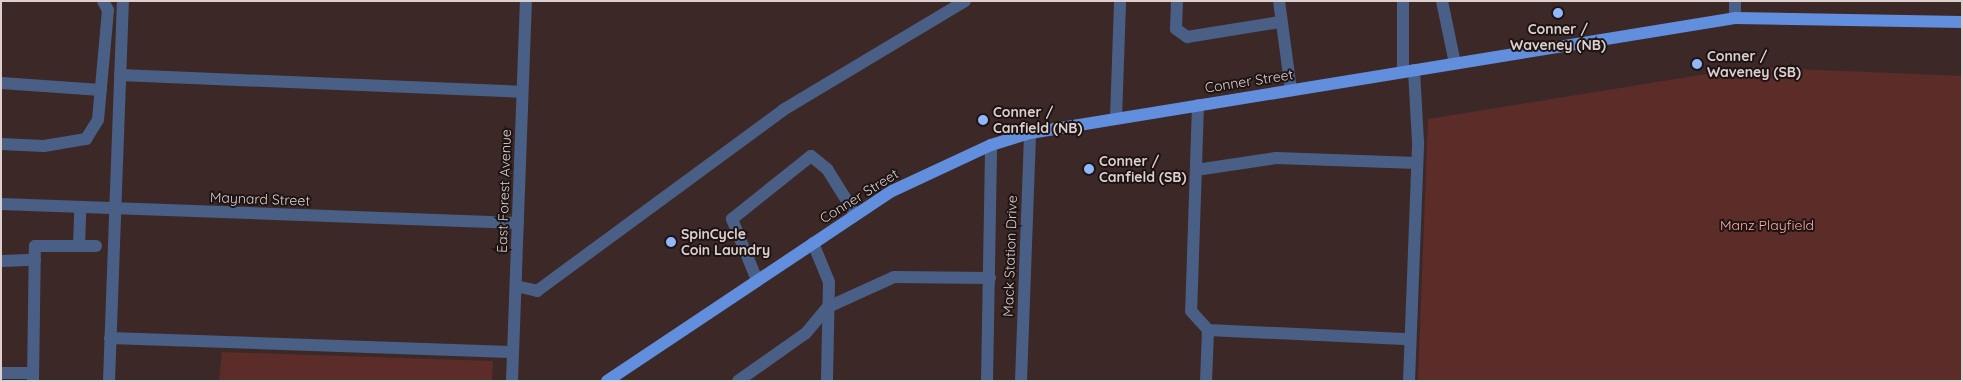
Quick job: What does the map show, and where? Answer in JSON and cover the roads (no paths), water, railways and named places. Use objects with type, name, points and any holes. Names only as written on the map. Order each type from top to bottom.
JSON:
[{"type":"main road","name":"Conner Street","points":[[607,381],[890,192],[992,145],[1030,132],[1735,18],[1962,22]]},
{"type":"street","points":[[1,144],[44,146],[86,139],[98,120],[108,10],[103,1]]},
{"type":"street","points":[[109,381],[123,1]]},
{"type":"street","name":"East Forest Avenue","points":[[512,381],[526,1]]},
{"type":"street","points":[[516,286],[537,291],[783,110],[965,1]]},
{"type":"street","points":[[1116,118],[1120,1]]},
{"type":"street","points":[[1177,1],[1176,29],[1186,36],[1280,22]]},
{"type":"street","points":[[1279,1],[1280,22],[1287,45],[1291,90]]},
{"type":"street","points":[[1403,1],[1417,163],[1409,381]]},
{"type":"street","points":[[1442,1],[1455,63]]},
{"type":"street","points":[[1735,1],[1735,18]]},
{"type":"street","points":[[120,74],[522,92]]},
{"type":"street","points":[[1,83],[101,90]]},
{"type":"street","points":[[1198,105],[1191,311],[1208,330],[1206,381]]},
{"type":"street","name":"Mack Station Drive","points":[[1021,381],[1030,132]]},
{"type":"street","points":[[987,381],[992,145]]},
{"type":"street","points":[[757,280],[732,219],[812,156],[827,169],[856,215]]},
{"type":"street","points":[[1196,170],[1276,158],[1417,163]]},
{"type":"street","name":"Maynard Street","points":[[1,204],[518,224]]},
{"type":"street","points":[[79,246],[80,208]]},
{"type":"street","points":[[813,243],[829,282],[827,381]]},
{"type":"street","points":[[1,373],[33,377],[35,246],[96,246]]},
{"type":"street","points":[[1,262],[35,260]]},
{"type":"street","points":[[738,381],[806,333],[828,307],[894,277],[990,278]]},
{"type":"street","points":[[1208,330],[1410,339]]},
{"type":"street","points":[[110,338],[513,352]]},
{"type":"place","name":"Conner / Waveney (NB)","points":[[1558,13]]},
{"type":"place","name":"Conner / Waveney (SB)","points":[[1697,64]]},
{"type":"place","name":"Conner / Canfield (NB)","points":[[983,120]]},
{"type":"place","name":"Conner / Canfield (SB)","points":[[1089,169]]},
{"type":"place","name":"SpinCycle Coin Laundry","points":[[671,242]]},
{"type":"park label","name":"Manz Playfield","points":[[1767,225]]}]
